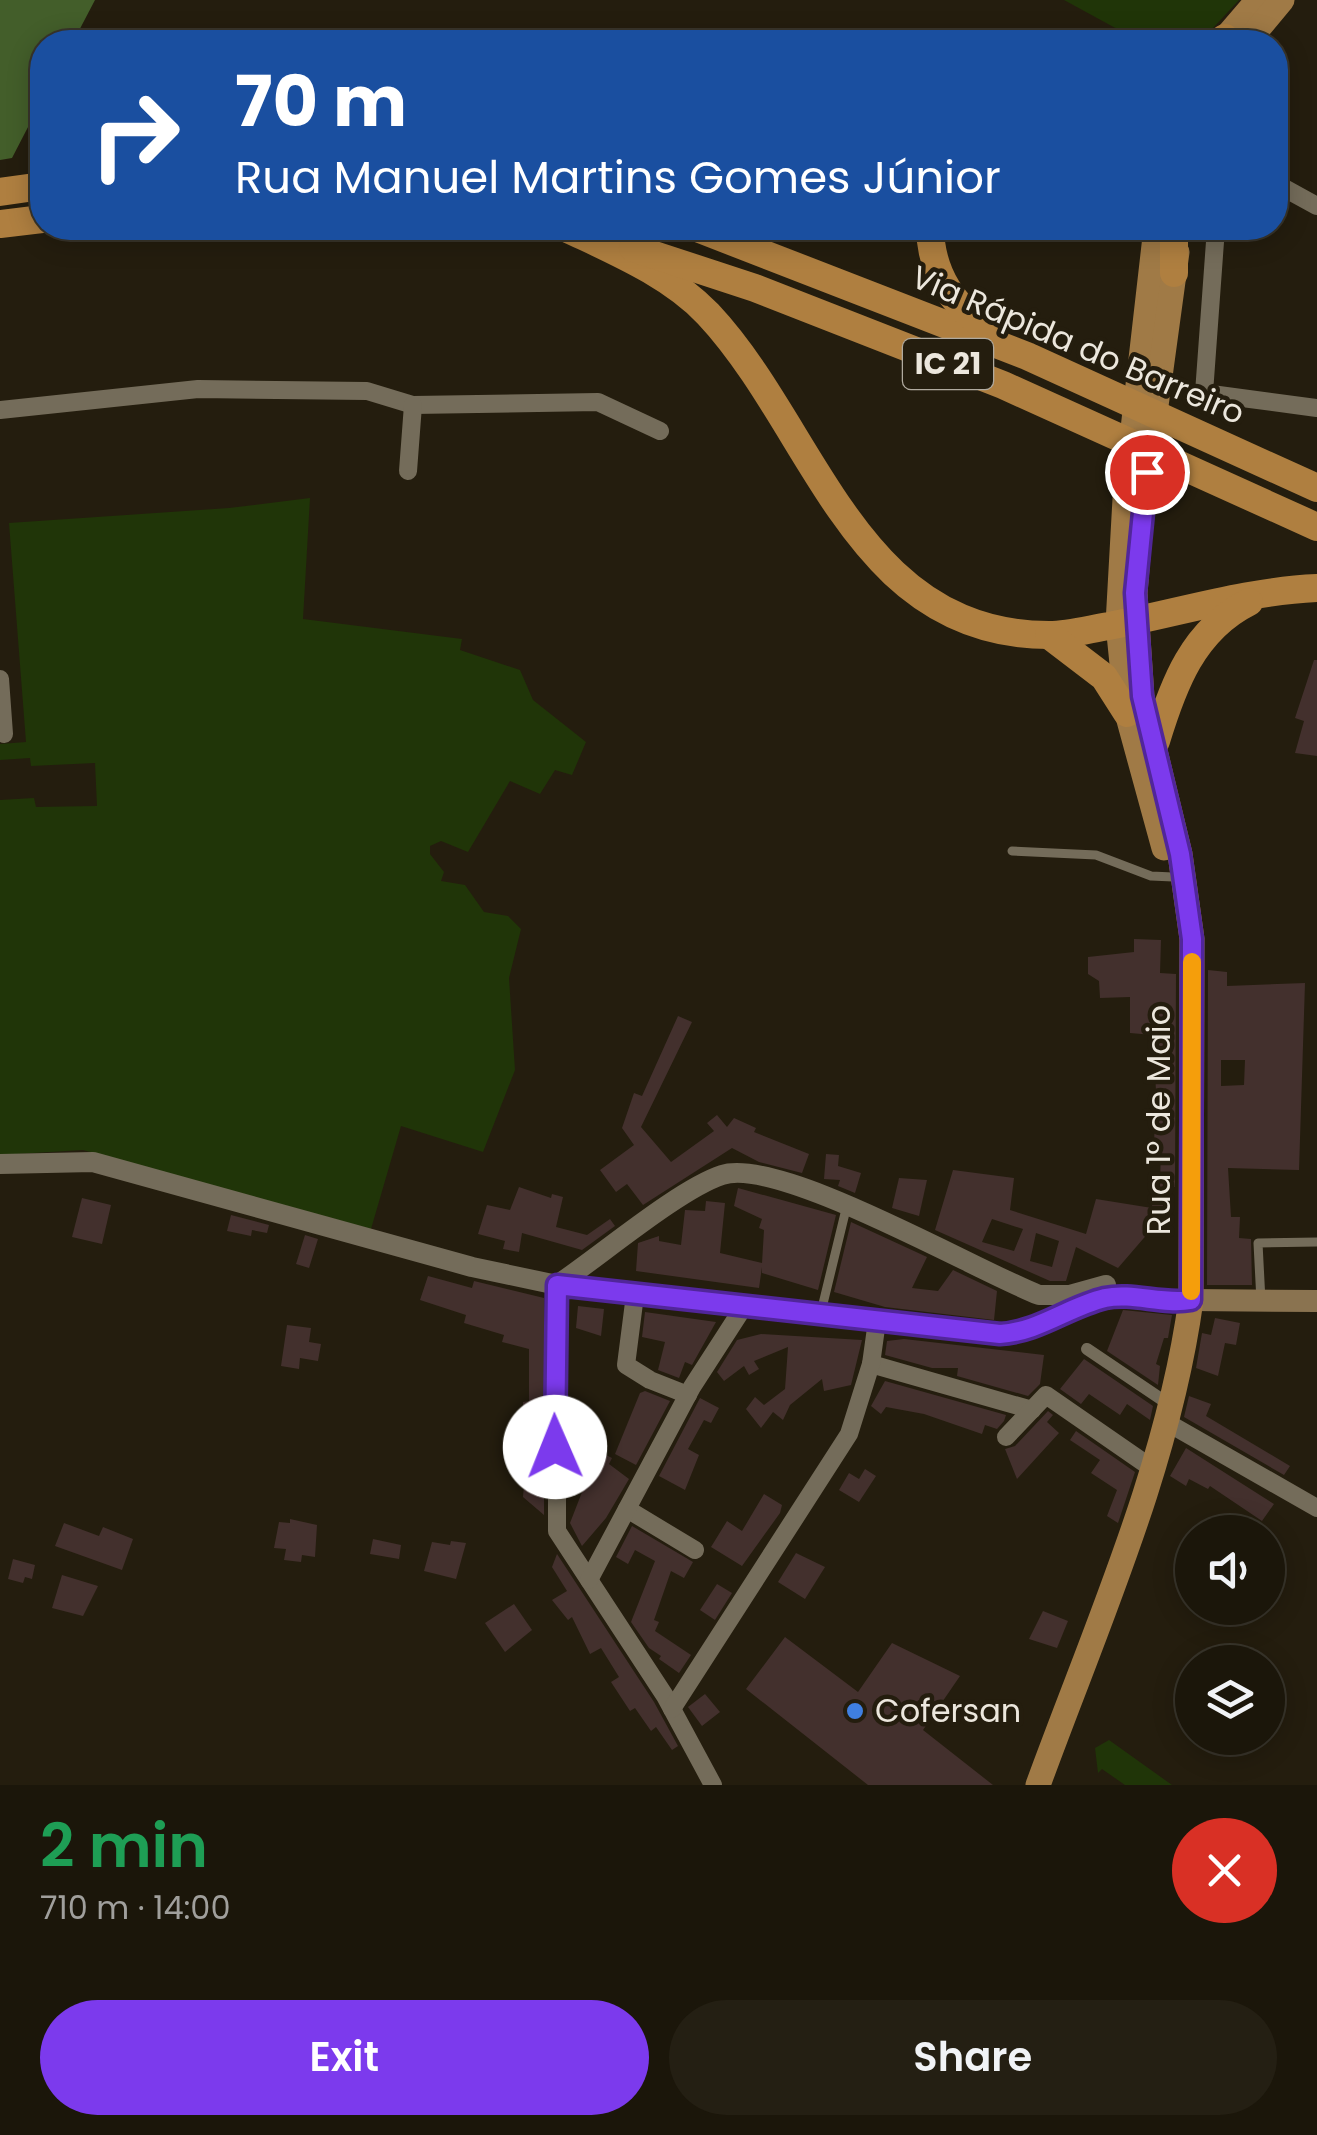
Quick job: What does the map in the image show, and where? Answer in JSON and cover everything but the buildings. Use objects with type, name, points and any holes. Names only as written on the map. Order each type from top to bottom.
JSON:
[{"type":"highway","points":[[0,192],[30,188]]},
{"type":"highway","points":[[0,224],[30,220]]},
{"type":"highway","points":[[592,240],[644,266],[706,312],[755,374],[867,548],[921,598],[950,614],[994,628],[1049,635],[1127,623],[1270,591],[1317,588]]},
{"type":"highway","name":"Via Rápida do Barreiro","points":[[605,240],[755,288],[1002,386],[1317,527]]},
{"type":"highway","name":"Via Rápida do Barreiro","points":[[728,240],[1028,356],[1317,488]]},
{"type":"highway","points":[[931,240],[934,266],[952,298],[983,327],[1028,356]]},
{"type":"highway","points":[[1166,240],[1174,273]]},
{"type":"highway","points":[[1156,741],[1182,666],[1222,620],[1270,591]]},
{"type":"highway","points":[[1049,635],[1104,678],[1127,713]]},
{"type":"main road","points":[[1237,30],[1258,0]]},
{"type":"main road","points":[[1243,30],[1282,0]]},
{"type":"main road","points":[[1163,240],[1153,361],[1133,504],[1124,680],[1127,713],[1192,939]]},
{"type":"main road","points":[[1153,361],[1174,273]]},
{"type":"main road","points":[[1127,623],[1168,799],[1192,939]]},
{"type":"main road","name":"Rua 1º de Maio","points":[[1038,1785],[1153,1469],[1170,1415],[1191,1300],[1192,939]]},
{"type":"main road","points":[[1191,1300],[1317,1301]]},
{"type":"street","points":[[1288,190],[1317,206]]},
{"type":"street","points":[[1215,240],[1204,392],[1317,408]]},
{"type":"street","points":[[0,410],[198,389],[367,391],[413,405],[598,402],[660,432]]},
{"type":"street","points":[[408,471],[413,405]]},
{"type":"street","points":[[0,679],[4,734]]},
{"type":"street","points":[[1124,680],[1157,789],[1168,799]]},
{"type":"street","points":[[0,1164],[93,1162],[472,1267],[557,1285],[743,1308],[990,1334],[1039,1326],[1107,1298],[1165,1304],[1191,1300]]},
{"type":"street","points":[[557,1285],[724,1174],[759,1176],[847,1205],[1039,1296],[1070,1296],[1122,1284],[1191,1300]]},
{"type":"street","points":[[557,1285],[557,1531],[672,1709],[713,1785]]},
{"type":"street","points":[[635,1294],[626,1364],[650,1380],[688,1395]]},
{"type":"street","points":[[1039,1296],[1046,1308],[1039,1326]]},
{"type":"street","points":[[589,1580],[688,1395],[743,1308]]},
{"type":"street","points":[[672,1709],[848,1434],[871,1364],[877,1320]]},
{"type":"street","points":[[1087,1349],[1170,1415],[1317,1508]]},
{"type":"street","points":[[871,1364],[1032,1410]]},
{"type":"street","points":[[1006,1436],[1046,1395],[1153,1469]]},
{"type":"street","points":[[627,1509],[695,1550]]},
{"type":"lane","points":[[1012,851],[1096,855],[1150,876],[1173,877]]},
{"type":"lane","points":[[820,1314],[847,1205]]},
{"type":"lane","points":[[1261,1302],[1258,1243],[1317,1242]]},
{"type":"green space","points":[[0,0],[95,0],[79,30],[30,30],[30,123],[12,158],[0,160]]},
{"type":"green space","points":[[1064,0],[1239,0],[1211,30],[1119,30]]},
{"type":"green space","points":[[310,498],[303,619],[462,639],[460,650],[520,670],[533,700],[586,742],[572,775],[555,770],[540,794],[510,781],[468,852],[441,841],[430,846],[430,854],[444,872],[441,881],[465,885],[484,912],[508,916],[521,929],[509,978],[515,1070],[483,1152],[401,1126],[371,1229],[83,1150],[0,1155],[0,800],[34,798],[36,807],[97,806],[95,763],[31,766],[30,758],[0,760],[0,744],[26,742],[9,523],[229,508]]},
{"type":"green space","points":[[1109,1740],[1172,1785],[1125,1785],[1102,1769],[1098,1773],[1095,1748]]},
{"type":"slow traffic","points":[[1191,1291],[1192,962]]},
{"type":"place","name":"Cofersan","points":[[855,1711]]},
{"type":"route","points":[[555,1447],[557,1285],[1000,1334],[1030,1329],[1107,1298],[1121,1296],[1165,1304],[1191,1300],[1192,939],[1180,854],[1156,741],[1142,696],[1135,593],[1147,472]]}]
